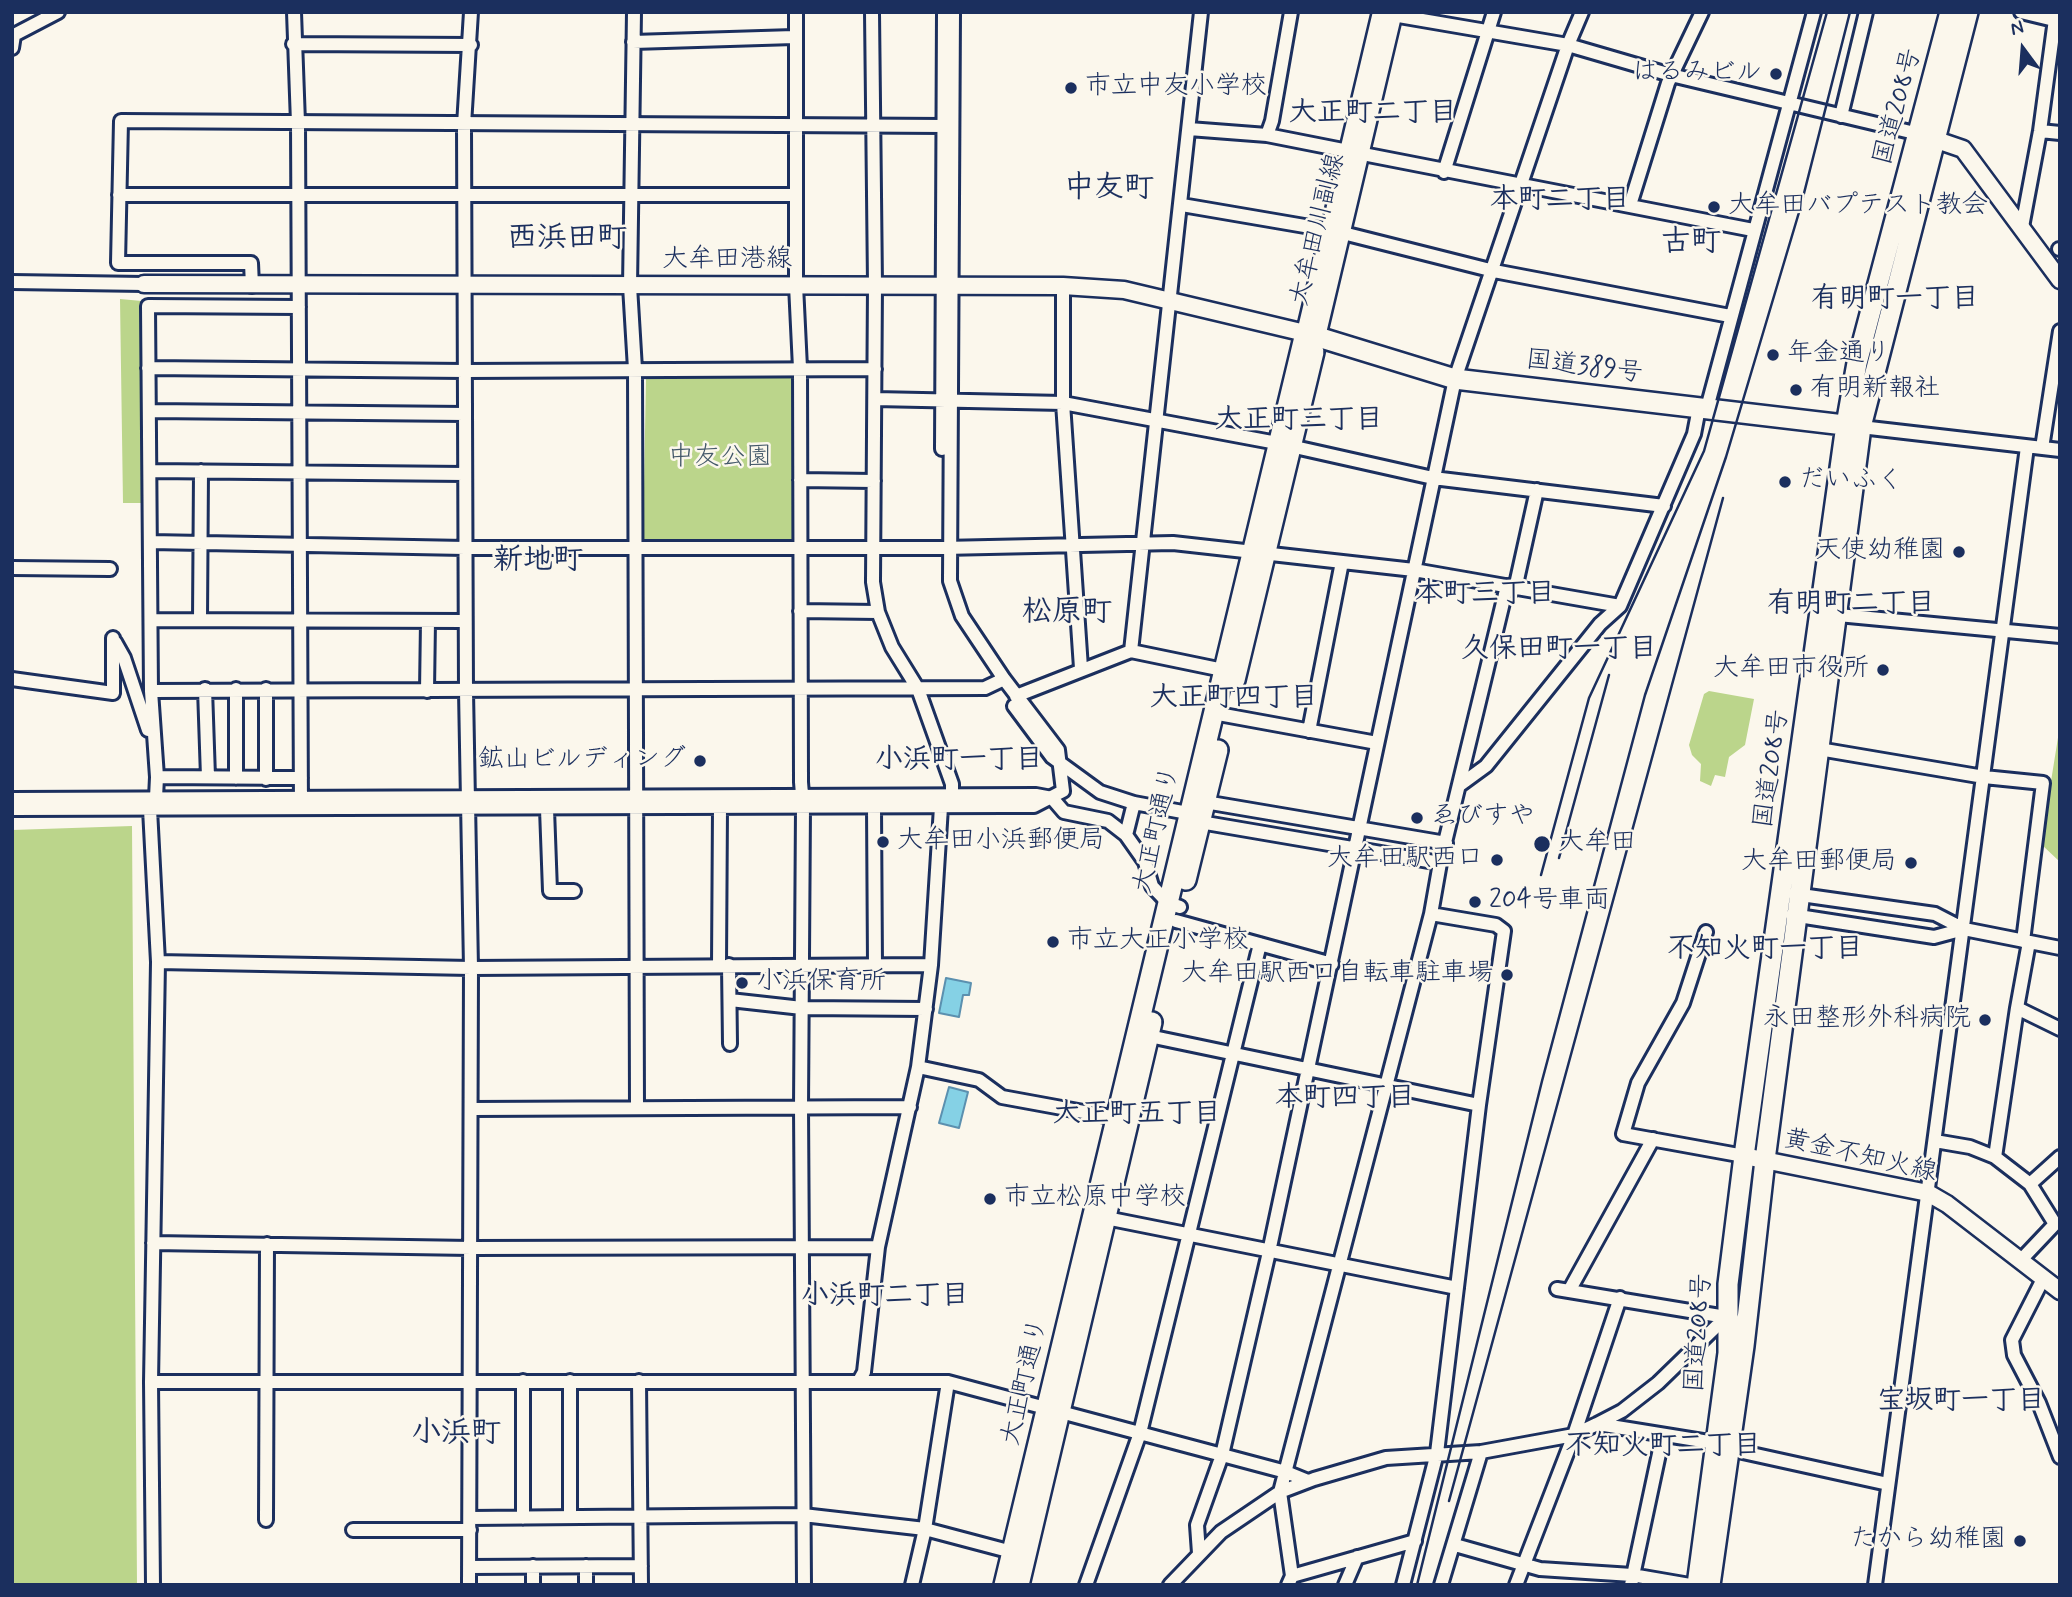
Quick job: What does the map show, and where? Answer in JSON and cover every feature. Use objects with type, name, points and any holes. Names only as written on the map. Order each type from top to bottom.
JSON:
[{"type":"highway","name":"国道208号","points":[[1927,136],[1950,12]]},
{"type":"highway","name":"国道208号","points":[[1791,893],[1819,750],[1838,615],[1857,363],[1968,12]]},
{"type":"highway","name":"国道389号","points":[[1311,335],[1455,379],[1854,426]]},
{"type":"highway","name":"大正町通り","points":[[1019,1585],[1053,1409],[1311,335]]},
{"type":"highway","name":"国道208号","points":[[1710,1585],[1728,1353],[1726,1317],[1744,1156],[1788,914],[1854,426]]},
{"type":"highway","name":"大正町通り","points":[[1219,715],[1223,670],[1259,551]]},
{"type":"highway","name":"大正町通り","points":[[1004,1585],[1106,1218],[1122,1119],[1149,1036],[1174,910]]},
{"type":"highway","name":"国道208号","points":[[1697,1585],[1747,1319],[1788,914]]},
{"type":"main road","name":"大牟田川副線","points":[[1311,335],[1387,13]]},
{"type":"main road","points":[[1927,136],[1963,149],[2060,279]]},
{"type":"main road","name":"大牟田港線","points":[[144,284],[1063,286],[1124,290],[1311,335]]},
{"type":"main road","name":"黄金不知火線","points":[[1744,1156],[1928,1193],[1947,1204],[2060,1292]]},
{"type":"street","points":[[12,48],[15,36],[58,12]]},
{"type":"street","points":[[294,12],[293,44],[298,123],[298,619],[301,804]]},
{"type":"street","points":[[469,1585],[471,968],[465,621],[464,125],[471,12]]},
{"type":"street","points":[[634,12],[630,286],[635,369],[637,1107]]},
{"type":"street","points":[[796,12],[795,195],[800,368],[800,687],[803,802],[801,1107],[804,1585]]},
{"type":"street","points":[[859,1381],[864,1372],[878,1247],[918,1067],[931,965],[941,807],[952,795],[952,784],[918,688],[892,647],[878,612],[873,582],[876,285],[872,12]]},
{"type":"street","points":[[944,12],[947,285]]},
{"type":"street","points":[[953,12],[947,285],[946,548],[954,600],[1001,681],[1052,757],[1100,792],[1134,803],[1360,829],[1446,843]]},
{"type":"street","points":[[1130,651],[1182,205],[1201,12]]},
{"type":"street","points":[[1267,135],[1272,121],[1291,12]]},
{"type":"street","points":[[1444,172],[1486,30],[1494,12]]},
{"type":"street","points":[[1199,1553],[1196,1525],[1222,1455],[1269,1252],[1455,379],[1494,271],[1567,45],[1582,12]]},
{"type":"street","points":[[1630,205],[1671,75],[1702,12]]},
{"type":"street","points":[[1460,785],[1486,766],[1600,624],[1620,606],[1703,408],[1814,12]]},
{"type":"street","points":[[1841,116],[1866,12]]},
{"type":"street","points":[[2021,12],[2055,16],[2040,131],[2022,227]]},
{"type":"street","points":[[1387,13],[1567,45],[1671,75],[1927,136]]},
{"type":"street","points":[[633,42],[794,37]]},
{"type":"street","points":[[293,44],[471,45]]},
{"type":"street","points":[[252,286],[251,263],[118,263],[121,121],[944,126]]},
{"type":"street","points":[[1189,129],[1267,135],[1444,172],[1522,184],[1753,230]]},
{"type":"street","points":[[2040,131],[2060,133]]},
{"type":"street","points":[[120,195],[795,195]]},
{"type":"street","points":[[1182,205],[1336,232],[1494,271],[1730,316]]},
{"type":"street","points":[[12,282],[144,284]]},
{"type":"street","points":[[1063,286],[1063,402],[1081,668]]},
{"type":"street","points":[[153,1585],[151,1382],[158,962],[153,804],[157,777],[152,743],[150,691],[151,471],[148,306],[299,307]]},
{"type":"street","points":[[2060,331],[2050,449],[2060,463]]},
{"type":"street","points":[[148,368],[465,371],[875,369]]},
{"type":"street","points":[[875,399],[1063,402],[1284,445],[1433,478],[1664,506]]},
{"type":"street","points":[[150,411],[465,414]]},
{"type":"street","points":[[1854,426],[2050,449]]},
{"type":"street","points":[[1875,1585],[2027,447]]},
{"type":"street","points":[[151,471],[465,474]]},
{"type":"street","points":[[200,619],[201,471]]},
{"type":"street","points":[[800,480],[874,481]]},
{"type":"street","points":[[1415,1541],[1290,1580],[1280,1492],[1341,1265],[1431,914],[1440,863],[1537,490]]},
{"type":"street","points":[[151,542],[465,548],[946,548],[1141,543],[1259,551],[1414,570],[1620,606]]},
{"type":"street","points":[[1309,731],[1342,562]]},
{"type":"street","points":[[12,568],[110,569]]},
{"type":"street","points":[[800,611],[878,612]]},
{"type":"street","points":[[1838,615],[2003,633],[2060,636]]},
{"type":"street","points":[[151,620],[465,621]]},
{"type":"street","points":[[427,691],[428,621]]},
{"type":"street","points":[[12,679],[113,693],[113,638],[124,658],[152,743]]},
{"type":"street","points":[[1016,696],[1081,668],[1130,651],[1223,670]]},
{"type":"street","points":[[150,691],[985,688],[1001,681]]},
{"type":"street","points":[[12,799],[153,804],[803,802],[874,807],[1034,806],[1063,791],[1058,750],[1001,681]]},
{"type":"street","points":[[205,689],[208,777]]},
{"type":"street","points":[[226,804],[231,777],[236,689]]},
{"type":"street","points":[[266,779],[267,689]]},
{"type":"street","points":[[1219,715],[1377,743]]},
{"type":"street","points":[[1819,750],[1984,777],[2043,783],[2026,941],[1995,1157]]},
{"type":"street","points":[[157,777],[300,778]]},
{"type":"street","points":[[467,804],[547,809],[636,803],[720,808],[952,795],[1036,795],[1052,798],[1064,812],[1108,821],[1126,835],[1145,862],[1152,886],[1174,910],[1260,944],[1332,964]]},
{"type":"street","points":[[1126,835],[1134,803]]},
{"type":"street","points":[[12,809],[153,804]]},
{"type":"street","points":[[874,807],[875,966]]},
{"type":"street","points":[[720,808],[724,965],[730,1000],[730,1044]]},
{"type":"street","points":[[547,809],[550,891],[574,891]]},
{"type":"street","points":[[1198,812],[1356,850],[1440,863]]},
{"type":"street","points":[[1791,893],[1935,914],[1964,929],[2060,948]]},
{"type":"street","points":[[1403,1585],[1437,1453],[1479,1105],[1504,931],[1496,925],[1431,914]]},
{"type":"street","points":[[1788,914],[1934,937],[1964,929]]},
{"type":"street","points":[[1706,932],[1683,1003],[1638,1083],[1623,1134],[1744,1156]]},
{"type":"street","points":[[1086,1585],[1140,1433],[1260,944]]},
{"type":"street","points":[[158,962],[471,968],[931,965]]},
{"type":"street","points":[[730,1000],[802,1009],[926,1009]]},
{"type":"street","points":[[2017,1008],[2060,1029]]},
{"type":"street","points":[[1149,1036],[1479,1105]]},
{"type":"street","points":[[918,1067],[979,1080],[1002,1097],[1122,1119]]},
{"type":"street","points":[[471,1109],[910,1107]]},
{"type":"street","points":[[1653,1139],[1563,1290],[1747,1319]]},
{"type":"street","points":[[1935,1141],[1970,1147],[1995,1157],[2030,1184],[2055,1224],[2020,1261]]},
{"type":"street","points":[[2030,1184],[2060,1157]]},
{"type":"street","points":[[1106,1218],[1457,1288]]},
{"type":"street","points":[[153,1243],[471,1248],[803,1245],[878,1247]]},
{"type":"street","points":[[266,1520],[267,1244]]},
{"type":"street","points":[[2043,1279],[2012,1340],[2014,1356],[2039,1403],[2060,1457]]},
{"type":"street","points":[[1516,1585],[1574,1435],[1619,1298]]},
{"type":"street","points":[[1170,1585],[1221,1532],[1280,1492],[1308,1481],[1386,1458],[1481,1451],[1574,1435],[1597,1424],[1622,1411],[1658,1384],[1726,1317]]},
{"type":"street","points":[[523,1381],[523,1518]]},
{"type":"street","points":[[570,1381],[570,1517]]},
{"type":"street","points":[[639,1381],[641,1585]]},
{"type":"street","points":[[151,1382],[948,1382],[1286,1472],[1308,1481]]},
{"type":"street","points":[[912,1585],[925,1530],[948,1382]]},
{"type":"street","points":[[1597,1424],[1722,1446],[1888,1484]]},
{"type":"street","points":[[1632,1580],[1663,1435]]},
{"type":"street","points":[[1441,1585],[1481,1451]]},
{"type":"street","points":[[353,1530],[470,1524],[523,1518],[803,1515],[925,1530],[1012,1552]]},
{"type":"street","points":[[1455,1545],[1540,1569],[1690,1585]]},
{"type":"street","points":[[1345,1585],[1357,1557]]},
{"type":"street","points":[[533,1566],[533,1585]]},
{"type":"street","points":[[586,1566],[586,1585]]},
{"type":"street","points":[[470,1567],[641,1566]]},
{"type":"green space","points":[[120,299],[142,301],[144,503],[123,503]]},
{"type":"green space","name":"中友公園","points":[[797,376],[795,541],[643,540],[646,379]]},
{"type":"green space","points":[[1709,691],[1754,699],[1745,745],[1729,757],[1725,777],[1715,775],[1711,786],[1700,781],[1701,764],[1692,755],[1689,745],[1704,694]]},
{"type":"green space","points":[[2060,725],[2060,862],[2041,844]]},
{"type":"green space","points":[[132,826],[137,1585],[12,1585],[12,830]]},
{"type":"water","points":[[946,978],[971,983],[969,995],[963,995],[959,1017],[939,1013]]},
{"type":"water","points":[[949,1087],[968,1092],[959,1128],[939,1123]]},
{"type":"railway","points":[[1541,875],[1589,698],[1704,451],[1827,12]]},
{"type":"railway","points":[[1417,1585],[1542,1081],[1645,695],[1726,457],[1800,209],[1850,12]]},
{"type":"railway","points":[[1449,1501],[1723,498]]},
{"type":"railway","points":[[1559,858],[1609,675]]},
{"type":"place","name":"はるみビル","points":[[1776,74]]},
{"type":"place","name":"市立中友小学校","points":[[1071,88]]},
{"type":"place","name":"大牟田バプテスト教会","points":[[1714,207]]},
{"type":"place","name":"年金通り","points":[[1773,355]]},
{"type":"place","name":"有明新報社","points":[[1796,390]]},
{"type":"place","name":"だいふく","points":[[1785,482]]},
{"type":"place","name":"天使幼稚園","points":[[1959,552]]},
{"type":"place","name":"大牟田市役所","points":[[1883,670]]},
{"type":"place","name":"鉱山ビルディング","points":[[700,761]]},
{"type":"place","name":"ゑびすや","points":[[1417,818]]},
{"type":"place","name":"大牟田小浜郵便局","points":[[883,842]]},
{"type":"place","name":"大牟田","points":[[1542,844]]},
{"type":"place","name":"大牟田駅西口","points":[[1497,860]]},
{"type":"place","name":"大牟田郵便局","points":[[1911,863]]},
{"type":"place","name":"204号車両","points":[[1475,902]]},
{"type":"place","name":"市立大正小学校","points":[[1053,942]]},
{"type":"place","name":"大牟田駅西口自転車駐車場","points":[[1507,975]]},
{"type":"place","name":"小浜保育所","points":[[742,983]]},
{"type":"place","name":"永田整形外科病院","points":[[1985,1020]]},
{"type":"place","name":"市立松原中学校","points":[[990,1199]]},
{"type":"place","name":"たから幼稚園","points":[[2020,1541]]},
{"type":"district","name":"大正町二丁目","points":[[1373,114]]},
{"type":"district","name":"中友町","points":[[1109,190]]},
{"type":"district","name":"本町二丁目","points":[[1560,201]]},
{"type":"district","name":"西浜田町","points":[[567,240]]},
{"type":"district","name":"古町","points":[[1691,244]]},
{"type":"district","name":"有明町一丁目","points":[[1895,300]]},
{"type":"district","name":"大正町三丁目","points":[[1299,421]]},
{"type":"district","name":"新地町","points":[[538,562]]},
{"type":"district","name":"本町三丁目","points":[[1485,595]]},
{"type":"district","name":"有明町二丁目","points":[[1851,605]]},
{"type":"district","name":"松原町","points":[[1067,614]]},
{"type":"district","name":"久保田町一丁目","points":[[1559,650]]},
{"type":"district","name":"大正町四丁目","points":[[1234,699]]},
{"type":"district","name":"小浜町一丁目","points":[[959,761]]},
{"type":"district","name":"不知火町一丁目","points":[[1765,950]]},
{"type":"district","name":"本町四丁目","points":[[1345,1099]]},
{"type":"district","name":"大正町五丁目","points":[[1137,1115]]},
{"type":"district","name":"小浜町二丁目","points":[[885,1297]]},
{"type":"district","name":"宝坂町一丁目","points":[[1961,1402]]},
{"type":"district","name":"小浜町","points":[[456,1435]]},
{"type":"district","name":"不知火町二丁目","points":[[1663,1447]]}]
